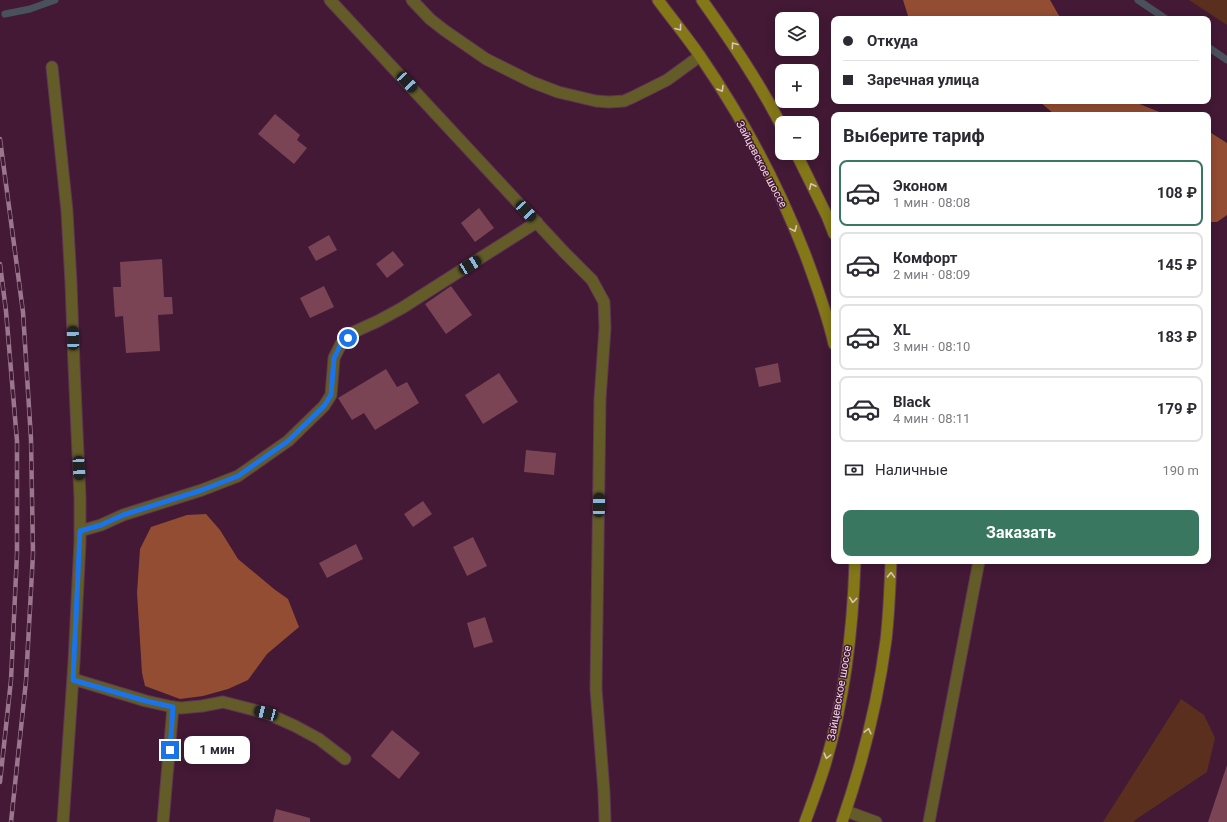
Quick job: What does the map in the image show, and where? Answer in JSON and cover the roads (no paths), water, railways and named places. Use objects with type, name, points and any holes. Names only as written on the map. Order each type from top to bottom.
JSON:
[{"type":"main road","name":"Зайцевское шоссе","points":[[658,0],[700,56],[744,128],[776,186],[816,284],[831,334]]},
{"type":"main road","points":[[702,0],[742,57],[776,116]]},
{"type":"main road","points":[[799,160],[831,226]]},
{"type":"main road","name":"Зайцевское шоссе","points":[[805,822],[825,765],[838,709],[850,629],[854,593],[855,564]]},
{"type":"main road","points":[[842,822],[869,730],[880,677],[889,609],[891,564]]},
{"type":"street","points":[[330,0],[592,280],[604,302],[605,328],[600,399],[596,688],[605,822]]},
{"type":"street","points":[[412,0],[430,19],[486,59],[532,82],[558,92],[596,101],[624,101],[667,80],[700,56]]},
{"type":"street","points":[[52,67],[67,211],[80,498],[80,531],[73,680],[63,822]]},
{"type":"street","points":[[80,531],[101,525],[123,515],[202,490],[238,476],[288,441],[324,406],[331,395],[334,358],[341,344],[354,332],[402,308],[537,222]]},
{"type":"street","points":[[930,822],[978,564]]},
{"type":"street","points":[[73,680],[146,701],[173,707],[195,707],[222,702],[266,713],[296,726],[319,740],[345,759]]},
{"type":"street","points":[[163,822],[173,707]]},
{"type":"street","points":[[846,811],[876,822]]},
{"type":"waterway","points":[[5,14],[30,9],[55,0]]},
{"type":"waterway","points":[[1138,0],[1162,16]]},
{"type":"waterway","points":[[1211,49],[1227,60]]},
{"type":"railway","points":[[0,139],[23,312],[31,439],[33,554],[26,681],[11,822]]},
{"type":"railway","points":[[0,264],[6,311],[17,441],[17,554],[11,680],[0,782]]}]
